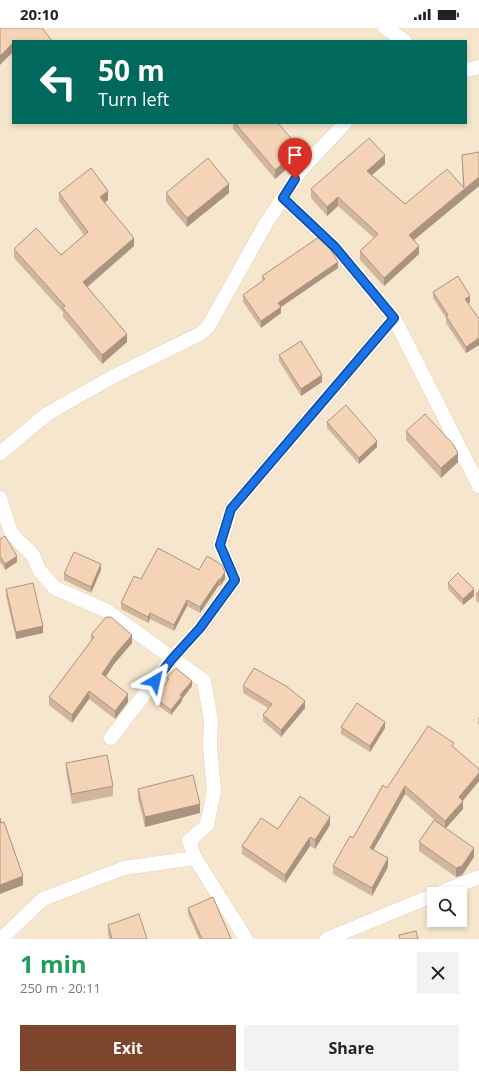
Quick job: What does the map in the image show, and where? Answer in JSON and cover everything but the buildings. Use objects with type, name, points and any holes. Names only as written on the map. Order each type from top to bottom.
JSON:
[{"type":"street","points":[[385,28],[403,40]]},
{"type":"street","points":[[467,70],[479,67]]},
{"type":"street","points":[[0,453],[47,414],[114,376],[200,334],[208,327],[266,225],[301,170],[344,124]]},
{"type":"street","points":[[283,198],[335,247],[394,318],[479,486]]},
{"type":"street","points":[[111,738],[172,659],[200,628],[235,580],[220,545],[231,509],[394,318]]},
{"type":"street","points":[[0,498],[11,533],[33,555],[39,570],[55,588],[107,611],[204,682],[211,720],[210,746],[214,791],[207,825],[189,841],[195,858],[246,939]]},
{"type":"street","points":[[1,939],[43,899],[124,868],[195,858]]},
{"type":"street","points":[[454,887],[479,877]]},
{"type":"street","points":[[327,939],[427,898]]},
{"type":"shaded area","points":[[0,28],[479,28],[479,939],[0,939]]},
{"type":"route","points":[[155,681],[172,659],[200,628],[235,580],[220,545],[231,509],[394,318],[335,247],[283,198],[295,179]]}]
